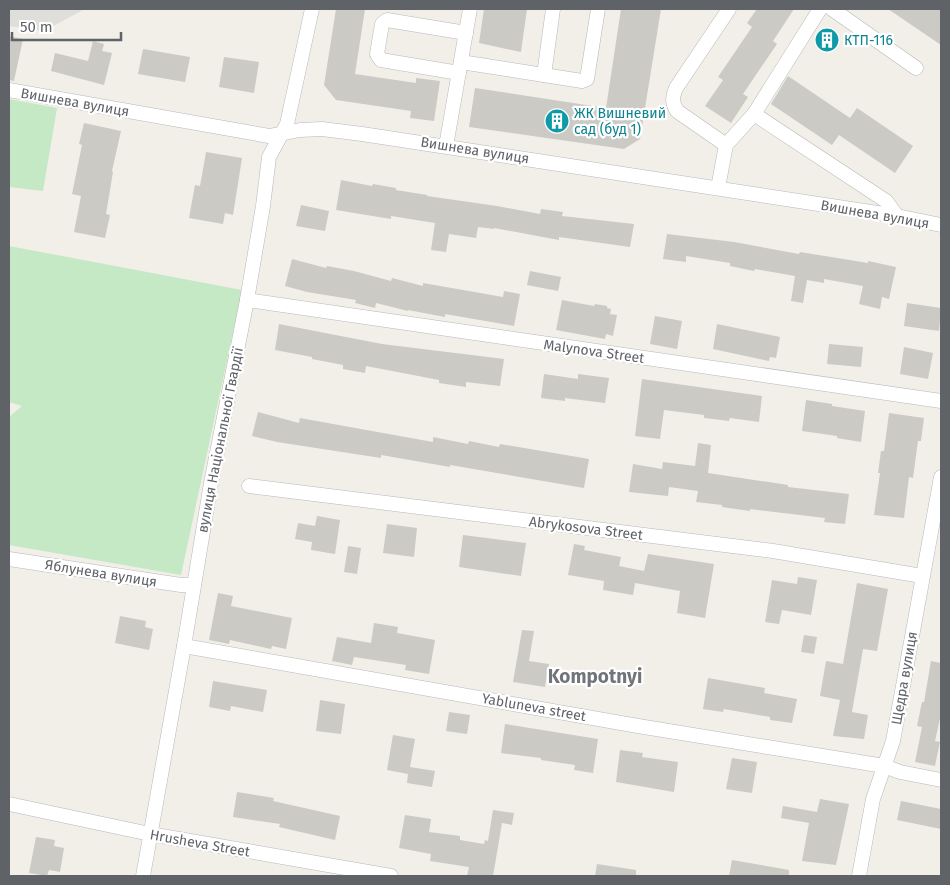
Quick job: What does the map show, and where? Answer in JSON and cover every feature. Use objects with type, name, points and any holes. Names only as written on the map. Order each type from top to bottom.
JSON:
[{"type":"street","name":"вулиця Національної Гвардії","points":[[142,876],[184,646],[211,483],[248,300],[269,157],[287,124],[312,9]]},
{"type":"street","points":[[446,146],[470,9]]},
{"type":"street","points":[[544,75],[553,9]]},
{"type":"street","points":[[466,33],[387,20],[382,24],[378,58],[381,60],[587,80],[598,9]]},
{"type":"street","points":[[726,146],[677,111],[673,105],[672,97],[676,88],[729,9]]},
{"type":"street","points":[[718,188],[726,146],[754,114],[820,9]]},
{"type":"street","points":[[832,9],[916,68]]},
{"type":"street","name":"Вишнева вулиця","points":[[9,90],[248,133],[269,136],[300,130],[322,129],[718,188],[896,216],[941,225]]},
{"type":"street","points":[[754,114],[886,201],[896,216]]},
{"type":"street","name":"Malynova Street","points":[[248,300],[941,401]]},
{"type":"street","name":"Щедра вулиця","points":[[859,876],[873,799],[893,741],[941,477]]},
{"type":"street","name":"Abrykosova Street","points":[[249,486],[773,552],[922,576]]},
{"type":"street","name":"Яблунева вулиця","points":[[9,559],[181,585],[194,585]]},
{"type":"street","name":"Yabluneva street","points":[[184,646],[629,724],[884,766],[900,772],[941,780]]},
{"type":"street","name":"Hrusheva Street","points":[[9,804],[150,834],[392,876]]},
{"type":"shaded area","points":[[9,9],[85,9],[44,31],[9,26]]},
{"type":"green space","points":[[9,99],[57,108],[43,191],[9,187]]},
{"type":"green space","points":[[9,246],[242,290],[181,575],[9,545],[9,417],[22,406],[9,402]]},
{"type":"building","points":[[336,9],[365,9],[355,74],[416,83],[416,78],[440,81],[434,121],[410,118],[411,111],[336,100],[324,85]]},
{"type":"building","points":[[484,9],[527,9],[521,52],[479,43]]},
{"type":"building","name":"ЖК Вишневий сад (буд 1)","points":[[621,9],[661,9],[640,139],[624,149],[469,127],[475,88],[606,108]]},
{"type":"building","points":[[757,9],[794,9],[773,41],[777,44],[743,94],[748,97],[731,123],[705,106],[723,80],[718,77],[752,27],[747,23]]},
{"type":"building","points":[[888,9],[941,9],[941,45]]},
{"type":"building","points":[[9,36],[23,39],[14,81],[9,80]]},
{"type":"building","points":[[93,41],[104,44],[102,51],[112,53],[104,85],[51,71],[55,53],[88,61]]},
{"type":"building","points":[[143,49],[190,57],[185,82],[138,74]]},
{"type":"building","points":[[224,57],[259,62],[254,93],[219,87]]},
{"type":"building","points":[[788,76],[850,118],[857,108],[913,146],[895,173],[839,135],[832,145],[771,104]]},
{"type":"building","points":[[84,123],[121,131],[112,171],[106,214],[110,215],[105,238],[74,232],[81,196],[72,194],[82,145],[79,144]]},
{"type":"building","points":[[206,152],[242,158],[233,215],[225,213],[223,224],[189,218],[195,185],[200,186]]},
{"type":"building","points":[[341,180],[540,214],[541,209],[563,212],[562,216],[634,224],[630,247],[559,237],[559,240],[494,228],[478,227],[476,238],[449,234],[446,252],[431,250],[435,223],[391,216],[391,219],[336,210]]},
{"type":"building","points":[[301,205],[329,211],[325,231],[296,226]]},
{"type":"building","points":[[667,234],[734,242],[799,254],[800,252],[868,263],[868,261],[896,267],[889,299],[882,297],[880,309],[859,304],[863,286],[824,279],[824,283],[807,280],[803,303],[791,301],[795,276],[755,269],[754,271],[730,266],[730,263],[686,256],[686,262],[663,259]]},
{"type":"building","points":[[292,259],[326,268],[327,266],[354,271],[391,281],[392,278],[423,286],[423,283],[503,297],[504,291],[520,294],[514,326],[445,314],[445,317],[408,311],[376,303],[375,308],[355,303],[356,300],[307,292],[285,286]]},
{"type":"building","points":[[530,271],[561,277],[558,291],[527,285]]},
{"type":"building","points":[[562,300],[594,306],[595,304],[607,306],[607,308],[611,309],[610,314],[617,315],[613,336],[606,334],[605,339],[556,330]]},
{"type":"building","points":[[907,303],[941,308],[939,331],[904,326]]},
{"type":"building","points":[[655,316],[682,321],[677,349],[650,344]]},
{"type":"building","points":[[279,324],[382,344],[504,359],[500,386],[466,382],[466,387],[439,383],[439,380],[366,366],[365,373],[343,369],[343,365],[312,359],[312,357],[275,350]]},
{"type":"building","points":[[717,324],[780,337],[776,358],[770,357],[769,361],[713,349]]},
{"type":"building","points":[[829,344],[863,347],[861,367],[827,364]]},
{"type":"building","points":[[904,347],[933,353],[928,379],[900,374]]},
{"type":"building","points":[[544,374],[578,379],[578,374],[609,378],[605,403],[565,398],[565,401],[541,398]]},
{"type":"building","points":[[642,379],[762,396],[759,422],[730,418],[729,421],[704,418],[704,415],[664,410],[660,439],[635,436]]},
{"type":"building","points":[[806,400],[865,411],[861,442],[802,431]]},
{"type":"building","points":[[258,412],[299,423],[300,418],[433,442],[433,437],[468,444],[469,441],[499,447],[500,444],[589,459],[584,488],[450,465],[450,467],[381,455],[381,458],[277,442],[252,436]]},
{"type":"building","points":[[889,413],[924,418],[921,441],[918,441],[913,478],[909,477],[904,518],[874,515],[881,451],[884,451]]},
{"type":"building","points":[[698,443],[711,445],[708,473],[788,485],[788,487],[849,494],[845,524],[824,522],[825,518],[750,509],[750,511],[696,502],[698,491],[669,487],[668,496],[629,492],[633,464],[662,469],[663,462],[695,466]]},
{"type":"building","points":[[317,516],[340,520],[335,554],[311,550],[312,542],[295,539],[298,523],[315,526]]},
{"type":"building","points":[[387,524],[417,528],[414,557],[383,553]]},
{"type":"building","points":[[463,535],[526,543],[521,576],[459,567]]},
{"type":"building","points":[[574,544],[585,546],[584,550],[621,557],[619,566],[644,571],[648,554],[714,564],[705,618],[677,613],[680,591],[635,583],[633,595],[603,590],[604,581],[568,575]]},
{"type":"building","points":[[348,546],[361,548],[357,574],[344,572]]},
{"type":"building","points":[[798,577],[817,580],[811,615],[782,610],[779,624],[765,622],[772,580],[797,584]]},
{"type":"building","points":[[857,583],[888,589],[877,651],[863,649],[852,712],[868,715],[864,739],[833,736],[840,700],[820,696],[826,661],[843,664]]},
{"type":"building","points":[[218,593],[233,596],[231,606],[292,618],[286,649],[272,646],[271,649],[230,640],[229,644],[209,640]]},
{"type":"building","points":[[120,616],[146,621],[145,627],[153,629],[149,650],[115,643]]},
{"type":"building","points":[[374,623],[398,627],[397,633],[435,640],[429,674],[405,670],[406,665],[354,657],[352,665],[332,661],[337,637],[371,643]]},
{"type":"building","points":[[522,630],[534,631],[529,661],[549,664],[545,687],[513,682]]},
{"type":"building","points":[[804,635],[817,637],[814,654],[801,652]]},
{"type":"building","points":[[931,661],[941,663],[941,714],[935,741],[940,742],[935,766],[915,762],[922,727],[917,726],[922,702],[924,702]]},
{"type":"building","points":[[708,678],[765,688],[764,693],[797,699],[792,723],[724,709],[723,712],[703,709]]},
{"type":"building","points":[[213,681],[267,690],[263,712],[231,706],[230,711],[209,707]]},
{"type":"building","points":[[320,700],[345,704],[341,734],[316,731]]},
{"type":"building","points":[[449,712],[470,715],[467,734],[446,731]]},
{"type":"building","points":[[505,724],[598,739],[593,773],[574,770],[575,765],[501,753]]},
{"type":"building","points":[[393,735],[415,739],[410,767],[435,771],[432,787],[407,783],[408,774],[387,770]]},
{"type":"building","points":[[620,750],[643,753],[642,757],[678,762],[674,792],[616,782]]},
{"type":"building","points":[[732,758],[757,762],[752,793],[726,789]]},
{"type":"building","points":[[237,792],[274,798],[273,801],[340,816],[335,840],[279,827],[280,824],[233,817]]},
{"type":"building","points":[[820,799],[849,804],[836,865],[802,861],[809,823],[781,818],[783,806],[817,812]]},
{"type":"building","points":[[901,801],[941,809],[941,829],[897,820]]},
{"type":"building","points":[[493,810],[514,813],[512,825],[502,823],[493,876],[467,876],[469,867],[430,861],[431,854],[399,848],[405,815],[431,819],[429,832],[460,836],[460,840],[484,844],[485,840],[488,841]]},
{"type":"building","points":[[36,837],[55,840],[54,846],[64,848],[60,872],[49,870],[47,876],[29,873]]},
{"type":"building","points":[[732,860],[789,870],[789,876],[729,876]]},
{"type":"building","points":[[597,864],[636,870],[636,876],[595,876]]},
{"type":"place","name":"КТП-116","points":[[827,40]]},
{"type":"place","name":"ЖК Вишневий сад (буд 1)","points":[[557,121]]},
{"type":"district","name":"Kompotnyi","points":[[595,676]]}]
